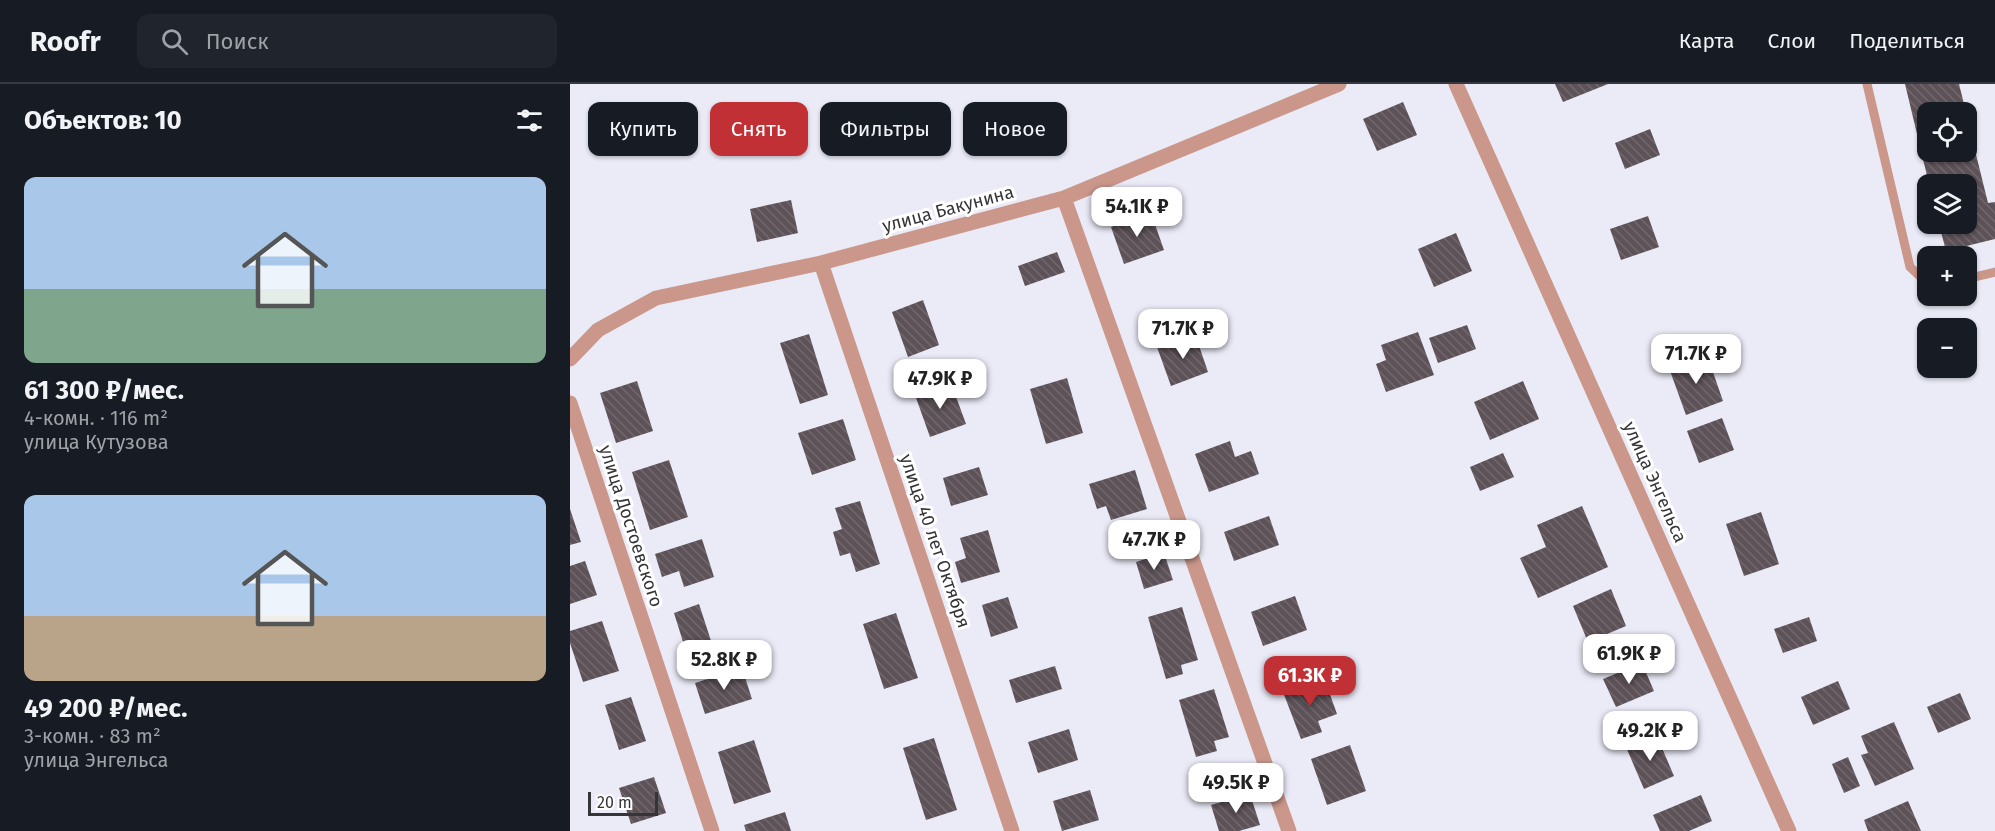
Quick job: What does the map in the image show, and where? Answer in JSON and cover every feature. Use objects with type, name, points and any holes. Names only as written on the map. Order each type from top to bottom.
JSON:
[{"type":"street","name":"улица Бакунина","points":[[570,359],[598,330],[656,298],[821,263],[1064,198],[1339,84]]},
{"type":"street","name":"улица Энгельса","points":[[1456,84],[1789,831]]},
{"type":"street","points":[[1064,198],[1289,831]]},
{"type":"street","name":"улица 40 лет Октября","points":[[821,263],[1012,831]]},
{"type":"street","name":"улица Достоевского","points":[[570,403],[712,831]]},
{"type":"lane","points":[[1868,84],[1910,267],[1917,274]]},
{"type":"lane","points":[[1977,276],[1995,272]]},
{"type":"building","points":[[1555,84],[1608,84],[1563,102]]},
{"type":"building","points":[[1905,84],[1959,84],[1964,102],[1917,102],[1917,134]]},
{"type":"building","points":[[1403,102],[1417,135],[1377,151],[1363,119]]},
{"type":"building","points":[[1650,129],[1660,155],[1625,169],[1615,143]]},
{"type":"building","points":[[1977,158],[1988,203],[1995,202],[1995,239],[1966,246],[1945,246],[1942,234],[1977,234],[1977,174],[1927,174],[1924,162],[1977,162]]},
{"type":"building","points":[[791,200],[798,233],[757,242],[750,209]]},
{"type":"building","points":[[1151,213],[1164,250],[1124,264],[1111,227]]},
{"type":"building","points":[[1648,216],[1659,247],[1621,260],[1610,229]]},
{"type":"building","points":[[1456,233],[1472,271],[1434,287],[1418,249]]},
{"type":"building","points":[[1057,252],[1065,272],[1025,286],[1018,266]]},
{"type":"building","points":[[923,300],[939,345],[908,357],[892,312]]},
{"type":"building","points":[[1467,325],[1476,349],[1438,363],[1429,338]]},
{"type":"building","points":[[1418,332],[1434,375],[1386,392],[1376,364],[1386,360],[1381,345]]},
{"type":"building","points":[[809,334],[828,395],[800,404],[780,343]]},
{"type":"building","points":[[1195,334],[1208,372],[1171,386],[1157,347]]},
{"type":"building","points":[[1707,355],[1723,401],[1686,415],[1669,368]]},
{"type":"building","points":[[1067,378],[1083,433],[1046,444],[1030,389]]},
{"type":"building","points":[[637,381],[653,431],[616,443],[600,393]]},
{"type":"building","points":[[1523,381],[1539,419],[1490,440],[1474,402]]},
{"type":"building","points":[[951,383],[966,424],[930,437],[915,395]]},
{"type":"building","points":[[1722,418],[1734,450],[1699,463],[1687,431]]},
{"type":"building","points":[[843,419],[856,460],[812,475],[798,433]]},
{"type":"building","points":[[1230,441],[1235,457],[1251,451],[1259,474],[1209,492],[1195,454]]},
{"type":"building","points":[[1503,453],[1514,477],[1480,491],[1470,467]]},
{"type":"building","points":[[669,460],[688,517],[650,530],[632,472]]},
{"type":"building","points":[[979,467],[988,495],[951,506],[943,478]]},
{"type":"building","points":[[1135,470],[1147,509],[1111,520],[1106,506],[1097,509],[1089,484]]},
{"type":"building","points":[[860,501],[880,564],[856,572],[850,553],[840,556],[833,532],[842,529],[835,508]]},
{"type":"building","points":[[1582,506],[1608,567],[1538,598],[1520,558],[1546,547],[1537,525]]},
{"type":"building","points":[[570,509],[581,542],[570,545]]},
{"type":"building","points":[[1761,512],[1779,564],[1744,576],[1726,524]]},
{"type":"building","points":[[1269,516],[1279,545],[1234,561],[1224,532]]},
{"type":"building","points":[[988,530],[1000,572],[961,583],[955,562],[966,558],[960,538]]},
{"type":"building","points":[[702,539],[714,577],[684,587],[679,571],[662,577],[655,554]]},
{"type":"building","points":[[1164,553],[1173,580],[1144,589],[1136,562]]},
{"type":"building","points":[[585,561],[597,595],[570,604],[570,566]]},
{"type":"building","points":[[1611,589],[1626,626],[1588,642],[1573,606]]},
{"type":"building","points":[[1295,596],[1307,630],[1263,646],[1251,612]]},
{"type":"building","points":[[1008,597],[1018,628],[991,637],[982,605]]},
{"type":"building","points":[[699,604],[715,653],[689,661],[674,613]]},
{"type":"building","points":[[1182,607],[1198,660],[1181,665],[1183,674],[1166,679],[1148,617]]},
{"type":"building","points":[[896,613],[918,678],[884,689],[863,624]]},
{"type":"building","points":[[1809,617],[1817,641],[1783,653],[1774,629]]},
{"type":"building","points":[[602,621],[619,671],[583,682],[570,643],[570,631]]},
{"type":"building","points":[[1642,663],[1654,691],[1616,707],[1603,679]]},
{"type":"building","points":[[1055,666],[1062,689],[1016,703],[1009,680]]},
{"type":"building","points":[[742,668],[752,699],[705,714],[695,683]]},
{"type":"building","points":[[1324,678],[1337,714],[1318,721],[1322,732],[1301,739],[1283,692]]},
{"type":"building","points":[[1838,681],[1850,709],[1813,725],[1801,697]]},
{"type":"building","points":[[1214,689],[1229,737],[1214,741],[1217,751],[1196,757],[1179,700]]},
{"type":"building","points":[[1960,693],[1971,719],[1938,733],[1927,707]]},
{"type":"building","points":[[631,697],[646,741],[619,750],[605,705]]},
{"type":"building","points":[[1894,722],[1914,769],[1875,786],[1861,755],[1868,753],[1861,736]]},
{"type":"building","points":[[1069,729],[1078,760],[1038,773],[1028,742]]},
{"type":"building","points":[[1656,734],[1674,776],[1644,789],[1626,747]]},
{"type":"building","points":[[934,738],[957,810],[926,820],[903,748]]},
{"type":"building","points":[[754,740],[771,792],[734,804],[718,752]]},
{"type":"building","points":[[1350,745],[1366,791],[1327,805],[1311,759]]},
{"type":"building","points":[[1848,757],[1860,786],[1844,793],[1832,764]]},
{"type":"building","points":[[654,777],[666,813],[631,824],[619,788]]},
{"type":"building","points":[[1090,790],[1099,820],[1062,831],[1053,801]]},
{"type":"building","points":[[1250,794],[1260,825],[1239,831],[1219,831],[1211,805]]},
{"type":"building","points":[[1701,795],[1712,821],[1689,831],[1660,831],[1653,815]]},
{"type":"building","points":[[1908,801],[1921,831],[1868,831],[1864,820]]},
{"type":"building","points":[[785,812],[791,831],[746,831],[744,825]]}]
